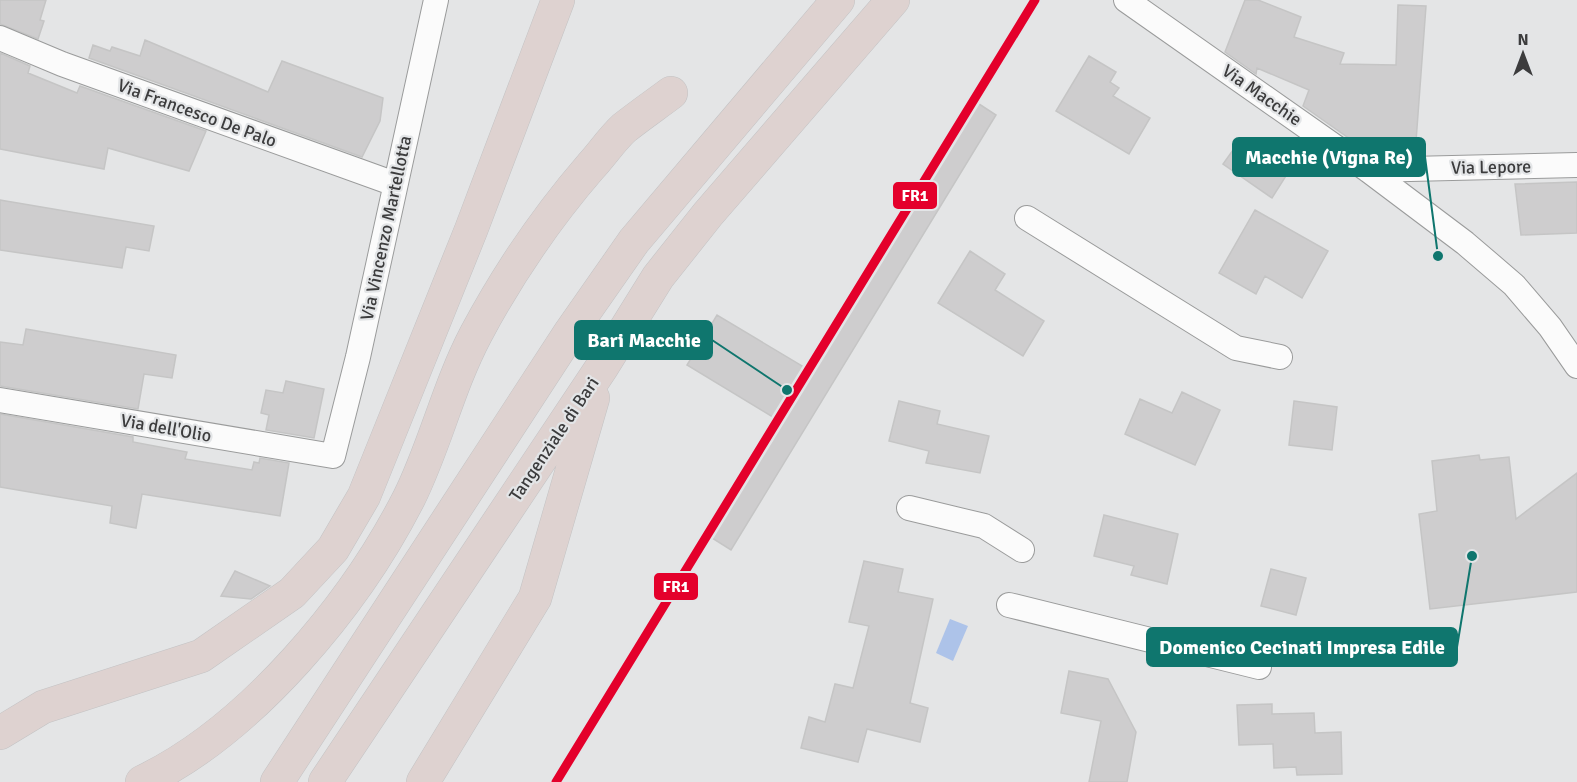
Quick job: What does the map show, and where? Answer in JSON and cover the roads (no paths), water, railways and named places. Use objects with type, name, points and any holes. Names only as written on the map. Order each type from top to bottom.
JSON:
[{"type":"highway","points":[[0,734],[43,707],[201,656],[292,593],[333,549],[364,496],[471,230],[558,0]]},
{"type":"highway","points":[[277,782],[568,334],[654,216],[838,0]]},
{"type":"highway","name":"Tangenziale di Bari","points":[[325,782],[602,367],[658,277],[743,173],[893,0]]},
{"type":"highway","points":[[142,782],[165,771],[219,733],[280,678],[335,615],[410,497],[451,388],[476,336],[518,261],[564,198],[622,130],[671,93]]},
{"type":"highway","points":[[423,782],[536,598],[602,367]]},
{"type":"street","name":"Via Vincenzo Martellotta","points":[[333,456],[358,357],[436,0]]},
{"type":"street","name":"Via Macchie","points":[[1126,0],[1368,170],[1465,243],[1514,285],[1550,327],[1577,366]]},
{"type":"street","name":"Via Francesco De Palo","points":[[0,38],[62,64],[395,184]]},
{"type":"street","name":"Via Lepore","points":[[1368,170],[1577,165]]},
{"type":"street","points":[[1027,218],[1236,348],[1280,357]]},
{"type":"street","name":"Via dell'Olio","points":[[0,400],[333,456]]},
{"type":"street","points":[[909,508],[984,526],[1022,550]]},
{"type":"street","points":[[1009,605],[1259,667]]},
{"type":"water","points":[[950,619],[968,626],[953,661],[936,653]]},
{"type":"place","name":"Macchie (Vigna Re)","points":[[1438,256]]},
{"type":"place","name":"Bari Macchie","points":[[787,390]]},
{"type":"place","name":"Domenico Cecinati Impresa Edile","points":[[1472,556]]}]
